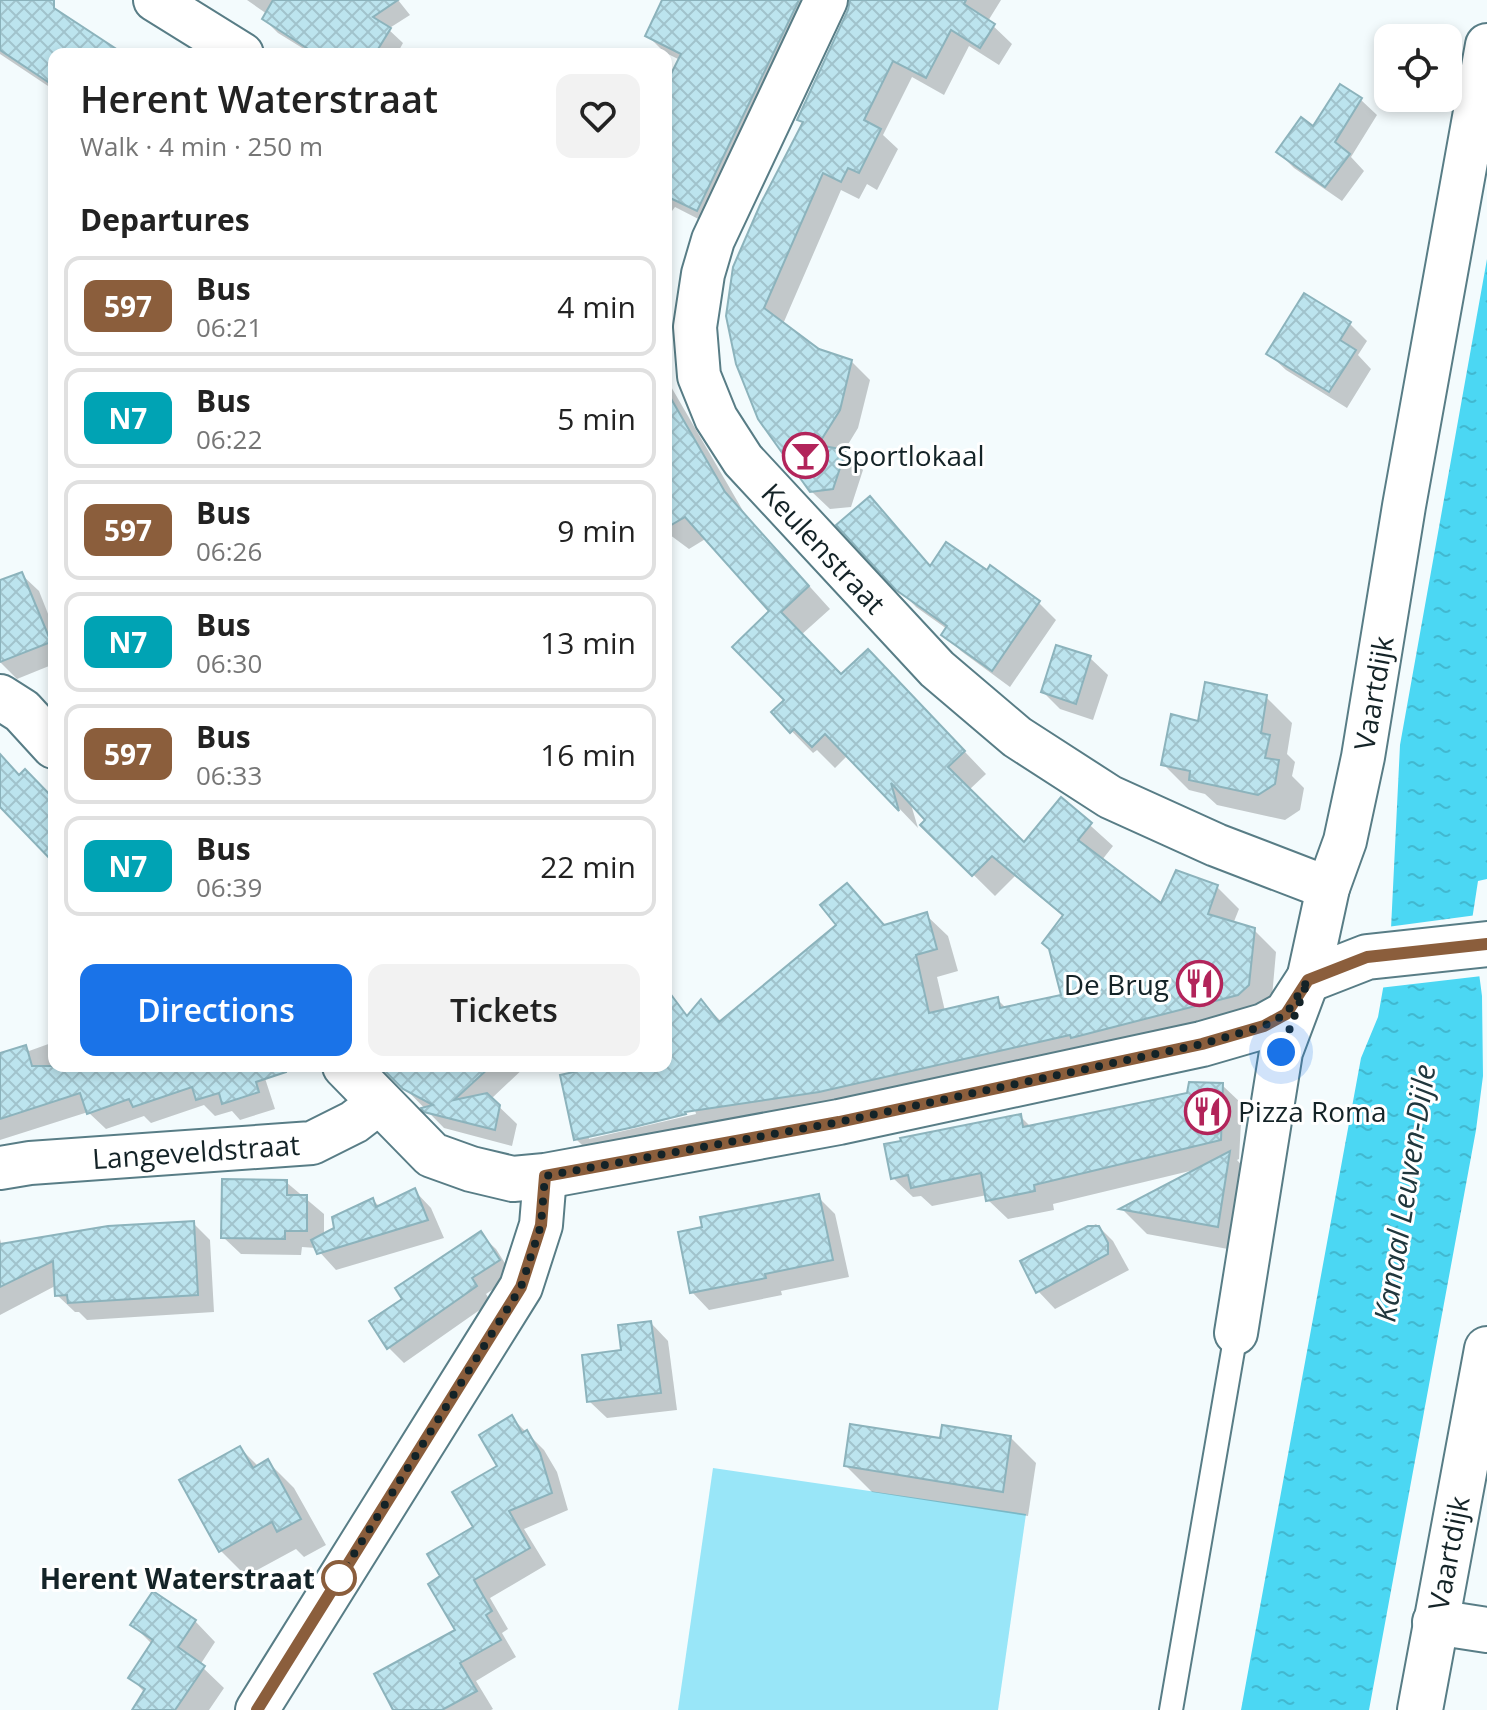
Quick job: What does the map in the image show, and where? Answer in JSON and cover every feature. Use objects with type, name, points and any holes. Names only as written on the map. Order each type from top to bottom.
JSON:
[{"type":"street","points":[[155,0],[232,48]]},
{"type":"street","name":"Keulenstraat","points":[[826,0],[713,240],[703,274],[681,322],[716,418],[743,460],[937,669],[1017,737],[1110,797],[1286,875],[1328,888]]},
{"type":"street","name":"Vaartdijk","points":[[1236,1333],[1281,1052],[1308,980],[1328,888],[1345,841],[1363,757],[1487,45]]},
{"type":"street","points":[[0,697],[22,711],[48,739]]},
{"type":"street","points":[[351,1072],[432,1155],[513,1179],[545,1176],[839,1122],[1202,1044],[1264,1026],[1286,1014],[1308,980],[1367,957],[1487,944]]},
{"type":"street","name":"Langeveldstraat","points":[[0,1168],[30,1163],[312,1143],[354,1122],[380,1102]]},
{"type":"street","points":[[257,1710],[521,1287],[541,1225],[545,1176]]},
{"type":"street","name":"Vaartdijk","points":[[1420,1710],[1487,1349]]},
{"type":"street","points":[[1435,1622],[1487,1630]]},
{"type":"lane","points":[[1171,1710],[1236,1333]]},
{"type":"shaded area","points":[[713,1468],[1026,1514],[998,1710],[678,1710]]},
{"type":"water","name":"Kanaal Leuven-Dijle","points":[[1487,259],[1487,879],[1478,881],[1472,920],[1482,996],[1483,1076],[1476,1130],[1369,1710],[1241,1710],[1361,1058],[1378,1017],[1390,949],[1400,745]]},
{"type":"pier","points":[[1477,915],[1482,976],[1379,988],[1387,927]]},
{"type":"building","points":[[0,0],[54,0],[54,8],[115,48],[48,48],[48,82],[0,50]]},
{"type":"building","points":[[273,0],[398,0],[373,17],[391,28],[379,48],[307,48],[262,19]]},
{"type":"building","points":[[662,0],[799,0],[697,211],[672,199],[672,72],[681,54],[645,36]]},
{"type":"building","points":[[850,0],[966,0],[964,4],[995,24],[980,48],[951,30],[926,78],[893,61],[864,120],[881,129],[859,173],[848,168],[841,182],[823,173],[764,308],[819,349],[852,360],[840,410],[818,445],[846,450],[833,489],[810,492],[758,419],[736,364],[726,316],[733,267],[760,205],[803,122],[797,120]]},
{"type":"building","points":[[1340,84],[1362,98],[1335,142],[1350,154],[1325,187],[1276,152],[1301,117],[1313,126]]},
{"type":"building","points":[[1304,293],[1351,322],[1340,340],[1356,350],[1329,392],[1266,354]]},
{"type":"building","points":[[672,400],[725,492],[809,586],[781,612],[841,674],[868,649],[965,751],[948,767],[1024,842],[1061,797],[1092,823],[1078,840],[1161,903],[1176,870],[1218,885],[1208,914],[1255,928],[1249,985],[1238,995],[1071,1038],[1070,1035],[819,1092],[685,1112],[574,1140],[560,1075],[573,1072],[672,1072],[672,996],[687,1016],[701,999],[719,1022],[836,925],[820,905],[847,883],[884,925],[927,912],[937,949],[916,955],[929,1013],[998,997],[1000,1008],[1061,995],[1049,949],[1042,943],[1063,915],[992,856],[972,876],[920,825],[925,820],[891,783],[899,811],[825,734],[812,747],[794,729],[790,733],[771,712],[784,700],[732,647],[769,611],[685,517],[672,525]]},
{"type":"building","points":[[870,496],[930,566],[946,542],[987,570],[990,565],[1040,601],[992,671],[941,635],[947,626],[896,590],[836,525]]},
{"type":"building","points":[[22,572],[48,635],[48,643],[0,662],[0,580]]},
{"type":"building","points":[[1056,645],[1091,656],[1076,704],[1041,692]]},
{"type":"building","points":[[1205,682],[1267,695],[1261,733],[1270,735],[1265,758],[1279,760],[1275,784],[1258,795],[1189,780],[1190,771],[1161,765],[1171,714],[1198,721]]},
{"type":"building","points":[[0,754],[19,775],[25,769],[48,793],[48,857],[0,807]]},
{"type":"building","points":[[26,1045],[32,1066],[48,1066],[48,1072],[286,1072],[256,1082],[259,1092],[222,1104],[219,1093],[196,1100],[192,1087],[133,1107],[129,1099],[87,1114],[80,1093],[0,1119],[0,1053]]},
{"type":"building","points":[[386,1072],[484,1072],[454,1100],[487,1093],[500,1105],[495,1130],[424,1112],[421,1108],[433,1105],[403,1089]]},
{"type":"building","points":[[1189,1082],[1223,1083],[1221,1140],[1034,1185],[1035,1191],[986,1201],[981,1173],[911,1188],[908,1175],[891,1179],[884,1144],[901,1141],[900,1138],[1021,1114],[1023,1127],[1187,1093]]},
{"type":"building","points":[[1230,1151],[1218,1227],[1119,1209]]},
{"type":"building","points":[[222,1179],[287,1180],[287,1195],[307,1195],[307,1231],[285,1231],[285,1239],[221,1238]]},
{"type":"building","points":[[415,1188],[428,1220],[317,1254],[311,1240],[334,1228],[332,1217],[373,1198],[376,1207]]},
{"type":"building","points":[[819,1194],[833,1260],[765,1274],[766,1278],[690,1293],[678,1232],[702,1227],[700,1217]]},
{"type":"building","points":[[194,1221],[198,1295],[68,1303],[67,1295],[55,1296],[53,1261],[0,1287],[0,1244],[108,1226]]},
{"type":"building","points":[[1088,1226],[1099,1226],[1108,1243],[1108,1254],[1036,1293],[1020,1261]]},
{"type":"building","points":[[481,1231],[500,1260],[472,1278],[477,1286],[387,1349],[369,1321],[402,1299],[395,1288]]},
{"type":"building","points":[[651,1321],[661,1393],[587,1402],[582,1355],[621,1350],[618,1325]]},
{"type":"building","points":[[512,1415],[522,1433],[527,1430],[540,1453],[552,1493],[509,1511],[530,1548],[474,1580],[492,1611],[486,1615],[501,1640],[460,1663],[477,1691],[442,1710],[393,1710],[374,1674],[455,1630],[428,1584],[440,1576],[427,1554],[473,1527],[452,1492],[497,1466],[479,1435]]},
{"type":"building","points":[[850,1424],[940,1438],[942,1425],[1011,1436],[1003,1492],[844,1466]]},
{"type":"building","points":[[240,1446],[253,1468],[268,1459],[301,1519],[277,1532],[272,1522],[219,1552],[179,1480]]},
{"type":"building","points":[[153,1591],[196,1620],[178,1647],[205,1666],[175,1710],[132,1710],[145,1689],[128,1678],[153,1640],[130,1625]]},
{"type":"bus line","name":"597","points":[[257,1710],[521,1287],[541,1225],[545,1176],[839,1122],[1202,1044],[1264,1026],[1286,1014],[1308,980],[1367,957],[1487,944]]},
{"type":"place","name":"Sportlokaal","points":[[806,455]]},
{"type":"place","name":"De Brug","points":[[1200,984]]},
{"type":"place","name":"Pizza Roma","points":[[1207,1111]]},
{"type":"place","name":"Herent Waterstraat","points":[[339,1578]]},
{"type":"route","points":[[339,1578],[521,1287],[541,1225],[545,1176],[839,1122],[1202,1044],[1264,1026],[1286,1014],[1308,980],[1281,1052]]}]
